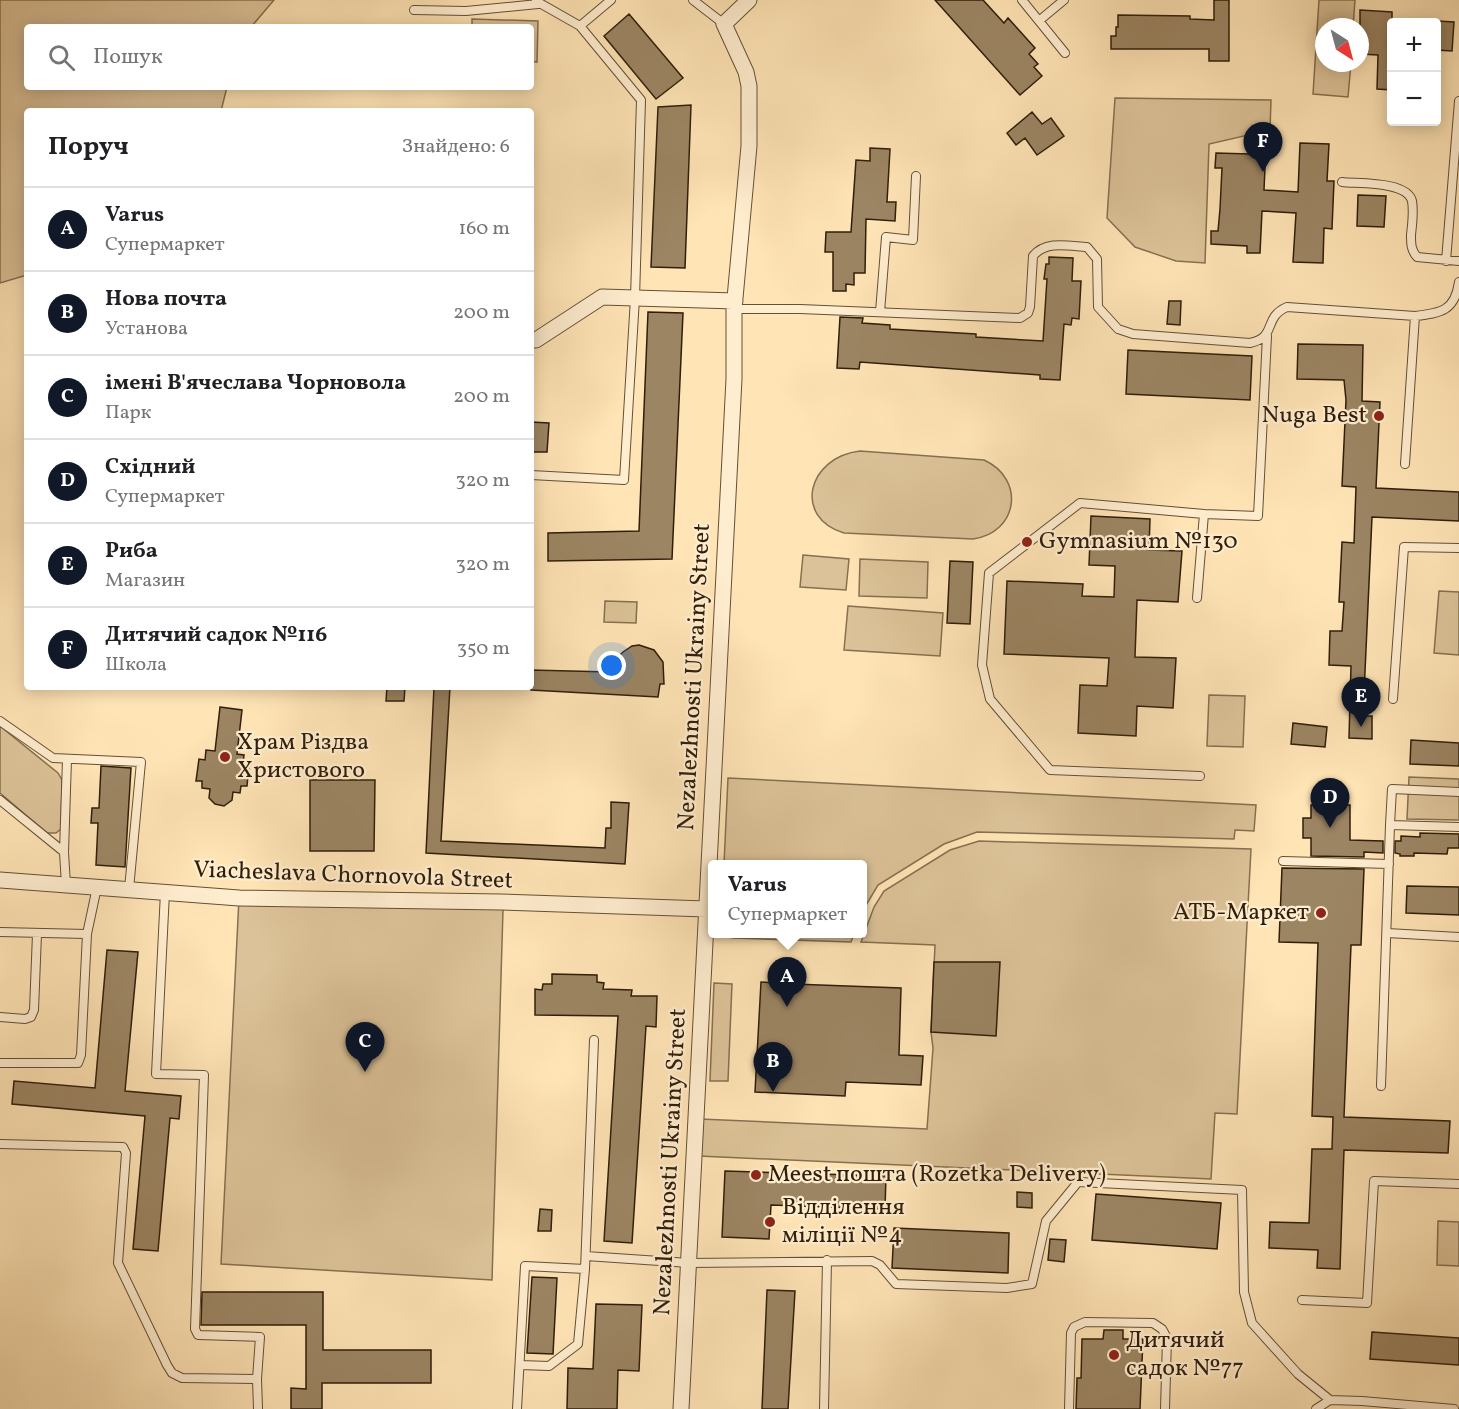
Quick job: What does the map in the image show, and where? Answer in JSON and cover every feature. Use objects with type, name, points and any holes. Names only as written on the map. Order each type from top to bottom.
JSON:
[{"type":"street","points":[[724,24],[749,0]]},
{"type":"street","name":"Nezalezhnosti Ukrainy Street","points":[[709,860],[734,379],[735,305],[749,146],[749,86],[746,72],[724,24]]},
{"type":"street","points":[[534,340],[602,297],[735,305]]},
{"type":"street","name":"Nezalezhnosti Ukrainy Street","points":[[681,1409],[708,871]]},
{"type":"street","name":"Viacheslava Chornovola Street","points":[[0,880],[239,898],[501,902],[706,909]]},
{"type":"lane","points":[[580,26],[611,0]]},
{"type":"lane","points":[[693,0],[724,24]]},
{"type":"lane","points":[[1022,0],[1065,53]]},
{"type":"lane","points":[[1040,20],[1064,0]]},
{"type":"lane","points":[[414,10],[466,10],[536,2],[580,26],[640,100],[635,298],[624,480],[534,475]]},
{"type":"lane","points":[[1446,261],[1459,101]]},
{"type":"lane","points":[[880,312],[886,237],[913,240],[916,176]]},
{"type":"lane","points":[[1342,182],[1382,185],[1399,188],[1406,192],[1412,204],[1413,253],[1417,257],[1459,261]]},
{"type":"lane","points":[[735,305],[1020,318],[1028,313],[1030,307],[1033,256],[1038,250],[1046,246],[1088,247],[1097,259],[1098,307],[1118,329],[1133,334],[1250,343],[1260,341],[1267,336]]},
{"type":"lane","points":[[1200,776],[1050,770],[990,699],[982,665],[989,573],[1080,503],[1204,514],[1258,516],[1267,336],[1271,320],[1278,311],[1287,308],[1414,316],[1445,310],[1454,300],[1459,282]]},
{"type":"lane","points":[[1405,464],[1414,316]]},
{"type":"lane","points":[[1197,598],[1204,514]]},
{"type":"lane","points":[[1393,699],[1404,547],[1459,548]]},
{"type":"lane","points":[[0,721],[52,758],[141,762],[129,889]]},
{"type":"lane","points":[[66,885],[64,852],[67,759]]},
{"type":"lane","points":[[1380,1086],[1392,789],[1459,792]]},
{"type":"lane","points":[[0,800],[64,852]]},
{"type":"lane","points":[[1390,825],[1459,827]]},
{"type":"lane","points":[[1283,861],[1389,864]]},
{"type":"lane","points":[[0,1063],[78,1063],[81,1055],[87,934],[97,887]]},
{"type":"lane","points":[[165,892],[156,1074],[204,1075],[195,1329],[198,1335],[260,1337],[257,1379],[258,1409]]},
{"type":"lane","points":[[0,932],[87,934]]},
{"type":"lane","points":[[1387,933],[1459,936]]},
{"type":"lane","points":[[0,1017],[25,1019],[31,1017],[34,1010],[37,934]]},
{"type":"lane","points":[[520,1365],[549,1366],[578,1344],[586,1256],[594,1040]]},
{"type":"lane","points":[[0,1144],[123,1147],[126,1152],[118,1263],[166,1365],[172,1373],[182,1378],[257,1379]]},
{"type":"lane","points":[[1302,1300],[1367,1303],[1374,1181],[1459,1184]]},
{"type":"lane","points":[[586,1256],[689,1263],[872,1261],[880,1265],[896,1284],[1007,1288],[1032,1284],[1046,1221],[1078,1182],[1242,1190],[1244,1292],[1252,1323],[1299,1374],[1330,1401]]},
{"type":"lane","points":[[824,1409],[827,1260]]},
{"type":"lane","points":[[517,1409],[525,1266],[585,1269]]},
{"type":"lane","points":[[1069,1409],[1071,1334],[1074,1327],[1085,1322],[1154,1323],[1162,1329],[1167,1338],[1165,1409]]},
{"type":"lane","points":[[1316,1409],[1330,1401],[1362,1401],[1454,1409]]},
{"type":"shaded area","points":[[0,0],[274,0],[254,24],[24,24],[24,90],[226,90],[222,108],[24,108],[24,276],[0,283]]},
{"type":"shaded area","points":[[1319,0],[1355,0],[1354,18],[1318,18]]},
{"type":"shaded area","points":[[472,19],[538,21],[537,62],[534,62],[534,24],[472,24]]},
{"type":"shaded area","points":[[1315,63],[1315,72],[1350,72],[1348,97],[1313,94]]},
{"type":"shaded area","points":[[1115,98],[1271,100],[1270,130],[1209,144],[1205,263],[1176,261],[1135,247],[1107,218]]},
{"type":"shaded area","points":[[860,451],[984,460],[997,469],[1006,480],[1011,492],[1011,504],[1007,516],[1000,527],[988,535],[973,539],[844,533],[828,525],[817,514],[812,502],[813,488],[818,475],[828,464],[842,456]]},
{"type":"shaded area","points":[[803,555],[849,559],[846,590],[800,587]]},
{"type":"shaded area","points":[[860,559],[928,562],[927,598],[859,596]]},
{"type":"shaded area","points":[[1439,591],[1459,592],[1459,655],[1434,653]]},
{"type":"shaded area","points":[[605,601],[637,602],[636,623],[604,622]]},
{"type":"shaded area","points":[[848,606],[943,613],[940,656],[844,650]]},
{"type":"shaded area","points":[[1209,695],[1245,696],[1243,747],[1207,746]]},
{"type":"shaded area","points":[[0,726],[58,773],[62,780],[61,829],[56,833],[47,833],[0,793]]},
{"type":"shaded area","points":[[1409,777],[1459,779],[1459,820],[1407,819]]},
{"type":"shaded area","points":[[728,778],[1256,805],[1254,831],[1235,830],[1234,839],[977,832],[944,844],[878,885],[867,904],[867,860],[724,860]]},
{"type":"shaded area","points":[[979,841],[1251,849],[1237,1114],[1215,1113],[1211,1179],[699,1156],[700,1119],[927,1129],[933,1048],[931,1032],[935,945],[861,942],[862,938],[867,938],[867,926],[874,907],[884,891],[950,850]]},
{"type":"shaded area","points":[[239,898],[501,902],[503,910],[492,1280],[221,1264]]},
{"type":"shaded area","points":[[734,938],[852,938],[851,942]]},
{"type":"shaded area","points":[[714,983],[732,984],[728,1081],[710,1081]]},
{"type":"shaded area","points":[[1438,1221],[1459,1222],[1459,1266],[1437,1265]]},
{"type":"building","points":[[935,0],[983,0],[1004,23],[1008,18],[1035,48],[1029,54],[1038,64],[1034,67],[1042,76],[1020,95]]},
{"type":"building","points":[[1214,0],[1229,0],[1229,61],[1209,61],[1209,49],[1111,49],[1111,36],[1116,36],[1118,15],[1190,16],[1190,19],[1214,20]]},
{"type":"building","points":[[1360,10],[1392,12],[1392,18],[1387,18],[1387,90],[1377,89],[1378,55],[1369,54],[1369,18],[1360,18]]},
{"type":"building","points":[[629,14],[683,78],[656,99],[604,36]]},
{"type":"building","points":[[1441,21],[1454,22],[1452,51],[1441,50]]},
{"type":"building","points":[[691,105],[685,268],[651,267],[658,107]]},
{"type":"building","points":[[1032,112],[1042,124],[1051,118],[1064,136],[1037,155],[1025,138],[1016,145],[1007,133]]},
{"type":"building","points":[[1300,143],[1329,144],[1327,181],[1334,181],[1332,229],[1324,228],[1323,263],[1293,262],[1296,213],[1262,211],[1260,253],[1247,253],[1247,246],[1211,244],[1211,231],[1218,231],[1220,209],[1222,168],[1215,168],[1216,153],[1250,154],[1250,146],[1266,146],[1264,190],[1298,192]]},
{"type":"building","points":[[870,148],[890,149],[887,202],[896,202],[895,221],[866,219],[865,273],[854,273],[854,285],[846,284],[846,291],[833,291],[833,252],[825,252],[826,232],[851,232],[856,160],[870,161]]},
{"type":"building","points":[[1358,195],[1386,196],[1384,227],[1357,226]]},
{"type":"building","points":[[1049,257],[1073,258],[1072,281],[1081,281],[1079,319],[1072,318],[1071,325],[1064,324],[1060,380],[1040,379],[1040,375],[860,362],[859,369],[837,368],[840,317],[863,318],[862,323],[890,325],[890,329],[1043,341],[1047,279],[1044,279]]},
{"type":"building","points":[[1169,301],[1181,301],[1180,325],[1167,324]]},
{"type":"building","points":[[648,312],[683,313],[672,559],[548,561],[548,533],[639,531]]},
{"type":"building","points":[[1298,344],[1363,345],[1362,401],[1380,402],[1376,488],[1459,492],[1459,521],[1372,517],[1363,716],[1372,716],[1372,739],[1349,738],[1351,666],[1329,665],[1330,631],[1342,631],[1344,602],[1339,602],[1342,542],[1354,543],[1356,487],[1342,486],[1346,400],[1344,380],[1297,379]]},
{"type":"building","points":[[1128,350],[1252,356],[1250,400],[1126,394]]},
{"type":"building","points":[[534,422],[549,423],[547,452],[534,452]]},
{"type":"building","points":[[1091,516],[1150,519],[1149,550],[1182,551],[1178,602],[1137,600],[1135,657],[1176,658],[1173,708],[1137,706],[1136,736],[1078,733],[1080,685],[1107,686],[1109,658],[1004,654],[1007,581],[1083,584],[1082,596],[1114,597],[1115,566],[1089,565]]},
{"type":"building","points":[[950,561],[973,562],[970,624],[947,623]]},
{"type":"building","points":[[639,645],[654,650],[663,662],[664,684],[660,684],[658,697],[531,690],[534,690],[534,670],[610,672],[617,658],[632,646]]},
{"type":"building","points":[[387,690],[405,690],[404,701],[386,701]]},
{"type":"building","points":[[434,690],[450,690],[441,841],[605,848],[606,828],[611,828],[611,802],[629,803],[625,864],[426,853]]},
{"type":"building","name":"Храм Різдва Христового","points":[[220,707],[242,710],[237,754],[244,755],[243,764],[249,765],[247,786],[241,786],[240,793],[233,792],[232,800],[224,806],[215,804],[209,798],[210,789],[202,788],[202,781],[196,781],[199,759],[205,760],[206,750],[215,751]]},
{"type":"building","points":[[1293,723],[1327,727],[1325,747],[1291,744]]},
{"type":"building","points":[[1411,740],[1459,743],[1459,766],[1410,764]]},
{"type":"building","points":[[101,766],[131,768],[125,867],[96,865],[98,823],[91,823],[92,808],[99,808]]},
{"type":"building","points":[[310,780],[375,780],[374,851],[310,851]]},
{"type":"building","points":[[1311,805],[1350,805],[1350,840],[1383,841],[1383,853],[1364,852],[1364,857],[1311,856],[1311,838],[1303,838],[1303,818],[1311,818]]},
{"type":"building","points":[[1420,833],[1459,834],[1459,848],[1448,848],[1447,854],[1414,853],[1414,856],[1400,856],[1395,853],[1395,841],[1401,841],[1401,836],[1420,837]]},
{"type":"building","points":[[1282,868],[1364,869],[1361,945],[1351,945],[1344,1117],[1450,1121],[1448,1153],[1344,1150],[1340,1269],[1317,1268],[1318,1250],[1269,1248],[1270,1222],[1309,1223],[1312,1149],[1332,1149],[1333,1117],[1312,1116],[1318,943],[1279,942]]},
{"type":"building","points":[[1407,886],[1459,887],[1459,915],[1406,913]]},
{"type":"building","points":[[107,950],[138,952],[125,1091],[181,1096],[179,1119],[170,1118],[158,1251],[133,1249],[145,1116],[12,1104],[14,1081],[95,1088]]},
{"type":"building","points":[[934,962],[1000,962],[996,1036],[931,1032]]},
{"type":"building","points":[[552,974],[597,975],[597,982],[604,983],[603,989],[632,990],[631,996],[657,996],[656,1027],[646,1026],[632,1243],[604,1241],[618,1016],[535,1015],[535,989],[542,990],[543,984],[552,984]]},
{"type":"building","points":[[775,978],[793,978],[793,984],[901,988],[899,1055],[923,1056],[921,1085],[846,1082],[845,1096],[755,1092],[761,982],[775,983]]},
{"type":"building","points":[[725,1171],[886,1176],[885,1209],[771,1205],[769,1239],[722,1237]]},
{"type":"building","points":[[1017,1192],[1032,1193],[1032,1208],[1017,1207]]},
{"type":"building","points":[[1096,1194],[1221,1203],[1217,1249],[1092,1240]]},
{"type":"building","points":[[540,1209],[552,1210],[551,1231],[538,1231]]},
{"type":"building","points":[[894,1228],[1009,1233],[1008,1273],[892,1268]]},
{"type":"building","points":[[1050,1239],[1066,1240],[1064,1262],[1048,1260]]},
{"type":"building","points":[[532,1277],[557,1278],[553,1354],[527,1353]]},
{"type":"building","points":[[767,1290],[795,1291],[788,1409],[762,1409]]},
{"type":"building","points":[[202,1292],[323,1292],[323,1350],[431,1350],[431,1383],[322,1383],[322,1409],[291,1409],[291,1388],[306,1389],[306,1325],[201,1325]]},
{"type":"building","points":[[596,1304],[642,1305],[639,1371],[618,1370],[617,1409],[567,1409],[568,1368],[593,1369]]},
{"type":"building","points":[[1104,1330],[1123,1330],[1123,1339],[1143,1339],[1140,1409],[1076,1409],[1077,1378],[1081,1378],[1082,1339],[1103,1339]]},
{"type":"building","points":[[1372,1332],[1459,1338],[1459,1365],[1370,1359]]},
{"type":"place","name":"Дитячий садок №116","points":[[1263,172]]},
{"type":"place","name":"Nuga Best","points":[[1379,416]]},
{"type":"place","name":"Gymnasium №130","points":[[1027,542]]},
{"type":"place","name":"Риба","points":[[1361,727]]},
{"type":"place","name":"Храм Різдва Христового","points":[[225,757]]},
{"type":"place","name":"Східний","points":[[1330,828]]},
{"type":"place","name":"АТБ-Маркет","points":[[1321,913]]},
{"type":"place","name":"Varus","points":[[787,1007]]},
{"type":"place","name":"імені В'ячеслава Чорновола","points":[[365,1072]]},
{"type":"place","name":"Нова почта","points":[[773,1092]]},
{"type":"place","name":"Meest пошта (Rozetka Delivery)","points":[[756,1175]]},
{"type":"place","name":"Відділення міліції №4","points":[[770,1222]]},
{"type":"place","name":"Дитячий садок №77","points":[[1114,1355]]}]
